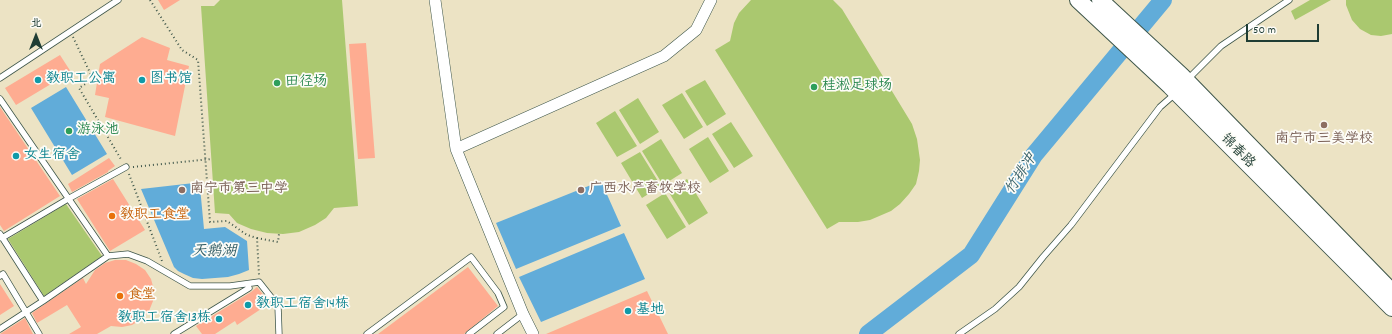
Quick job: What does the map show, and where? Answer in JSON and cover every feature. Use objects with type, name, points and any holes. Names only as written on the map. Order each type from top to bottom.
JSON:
[{"type":"main road","name":"锦春路","points":[[1078,0],[1179,84],[1392,292]]},
{"type":"main road","name":"锦春路","points":[[1100,0],[1392,308]]},
{"type":"street","points":[[435,0],[456,149],[523,314],[533,334]]},
{"type":"street","points":[[456,149],[664,56],[696,30],[711,0]]},
{"type":"lane","points":[[0,78],[118,0]]},
{"type":"lane","points":[[959,334],[995,309],[1019,287],[1071,225],[1179,84],[1221,46],[1289,0]]},
{"type":"lane","points":[[0,99],[108,256]]},
{"type":"lane","points":[[43,301],[1,236],[126,167]]},
{"type":"lane","points":[[0,329],[108,256],[128,254],[147,261],[190,286],[230,286],[259,282],[278,306],[279,334]]},
{"type":"lane","points":[[367,334],[471,257],[498,293],[504,307],[469,334]]},
{"type":"lane","points":[[0,276],[3,274],[39,334]]},
{"type":"lane","points":[[174,334],[249,288]]},
{"type":"lane","points":[[497,334],[523,314]]},
{"type":"path","points":[[150,0],[182,50],[198,60],[210,222],[227,221],[247,235],[278,242],[278,234]]},
{"type":"path","points":[[70,31],[93,79],[79,88],[126,167],[166,272]]},
{"type":"path","points":[[136,166],[212,159]]},
{"type":"path","points":[[257,238],[259,282]]},
{"type":"green space","name":"田径场","points":[[220,0],[342,0],[358,206],[334,208],[326,218],[315,225],[299,232],[283,234],[267,233],[251,229],[237,223],[229,214],[215,213],[201,6],[214,6]]},
{"type":"green space","name":"桂淞足球场","points":[[751,0],[833,0],[842,9],[912,124],[917,139],[920,160],[916,184],[900,204],[891,211],[870,220],[858,222],[839,222],[827,229],[715,50],[730,41],[734,23],[739,13]]},
{"type":"green space","points":[[1310,0],[1331,0],[1295,20],[1291,11]]},
{"type":"green space","points":[[1346,0],[1392,0],[1392,34],[1381,36],[1371,35],[1360,29],[1352,20],[1346,5]]},
{"type":"green space","points":[[705,80],[726,114],[707,126],[685,91]]},
{"type":"green space","points":[[682,93],[703,127],[684,139],[662,105]]},
{"type":"green space","points":[[638,98],[659,132],[640,144],[619,110]]},
{"type":"green space","points":[[615,111],[637,146],[617,157],[596,123]]},
{"type":"green space","points":[[731,122],[753,156],[734,168],[712,134]]},
{"type":"green space","points":[[708,137],[729,171],[710,183],[689,149]]},
{"type":"green space","points":[[661,139],[682,173],[663,185],[642,151]]},
{"type":"green space","points":[[640,152],[661,186],[642,198],[621,163]]},
{"type":"green space","points":[[687,179],[708,213],[689,225],[668,191]]},
{"type":"green space","points":[[665,193],[686,227],[667,239],[646,205]]},
{"type":"green space","points":[[66,204],[102,256],[44,296],[8,239]]},
{"type":"water","name":"游泳池","points":[[66,87],[107,154],[72,175],[31,108]]},
{"type":"water","points":[[601,181],[621,226],[516,269],[496,223]]},
{"type":"water","name":"天鹅湖","points":[[194,183],[200,187],[204,229],[225,227],[247,241],[249,270],[228,277],[202,279],[193,278],[178,271],[174,267],[141,189]]},
{"type":"water","points":[[624,233],[645,279],[541,322],[519,277]]},
{"type":"building","points":[[158,0],[180,0],[164,10]]},
{"type":"building","name":"图书馆","points":[[142,37],[170,48],[167,60],[189,66],[175,136],[105,117],[109,98],[95,95],[100,64]]},
{"type":"building","points":[[366,43],[375,158],[358,159],[349,44]]},
{"type":"building","name":"教职工公寓","points":[[60,55],[71,72],[16,105],[5,88]]},
{"type":"building","name":"女生宿舍","points":[[0,107],[60,196],[4,231],[0,225]]},
{"type":"building","points":[[109,158],[115,166],[108,172],[72,192],[68,184]]},
{"type":"building","name":"教职工食堂","points":[[113,179],[145,230],[110,251],[77,199]]},
{"type":"building","name":"食堂","points":[[115,260],[126,260],[136,264],[145,270],[151,279],[154,290],[153,301],[149,311],[142,319],[132,325],[122,327],[111,326],[97,334],[69,334],[81,327],[67,305],[37,323],[32,313],[83,278],[86,284],[95,270],[105,263]]},
{"type":"building","points":[[468,267],[498,306],[464,334],[378,334]]},
{"type":"building","points":[[0,284],[14,306],[0,315]]},
{"type":"building","points":[[257,287],[270,303],[237,325],[235,321],[215,334],[202,334],[196,326],[251,292]]},
{"type":"building","name":"基地","points":[[647,291],[668,334],[546,334]]},
{"type":"building","points":[[25,318],[33,334],[0,334]]},
{"type":"waterway","name":"竹排冲","points":[[868,334],[971,255],[1034,155],[1163,0]]},
{"type":"place","name":"教职工公寓","points":[[38,80]]},
{"type":"place","name":"图书馆","points":[[142,80]]},
{"type":"place","name":"田径场","points":[[277,83]]},
{"type":"place","name":"桂淞足球场","points":[[814,87]]},
{"type":"place","name":"南宁市三美学校","points":[[1324,125]]},
{"type":"place","name":"游泳池","points":[[69,131]]},
{"type":"place","name":"女生宿舍","points":[[16,156]]},
{"type":"place","name":"南宁市第三中学","points":[[182,190]]},
{"type":"place","name":"广西水产畜牧学校","points":[[581,190]]},
{"type":"place","name":"教职工食堂","points":[[112,216]]},
{"type":"place","name":"食堂","points":[[120,296]]},
{"type":"place","name":"教职工宿舍14栋","points":[[248,305]]},
{"type":"place","name":"基地","points":[[628,311]]},
{"type":"place","name":"教职工宿舍13栋","points":[[219,319]]}]
